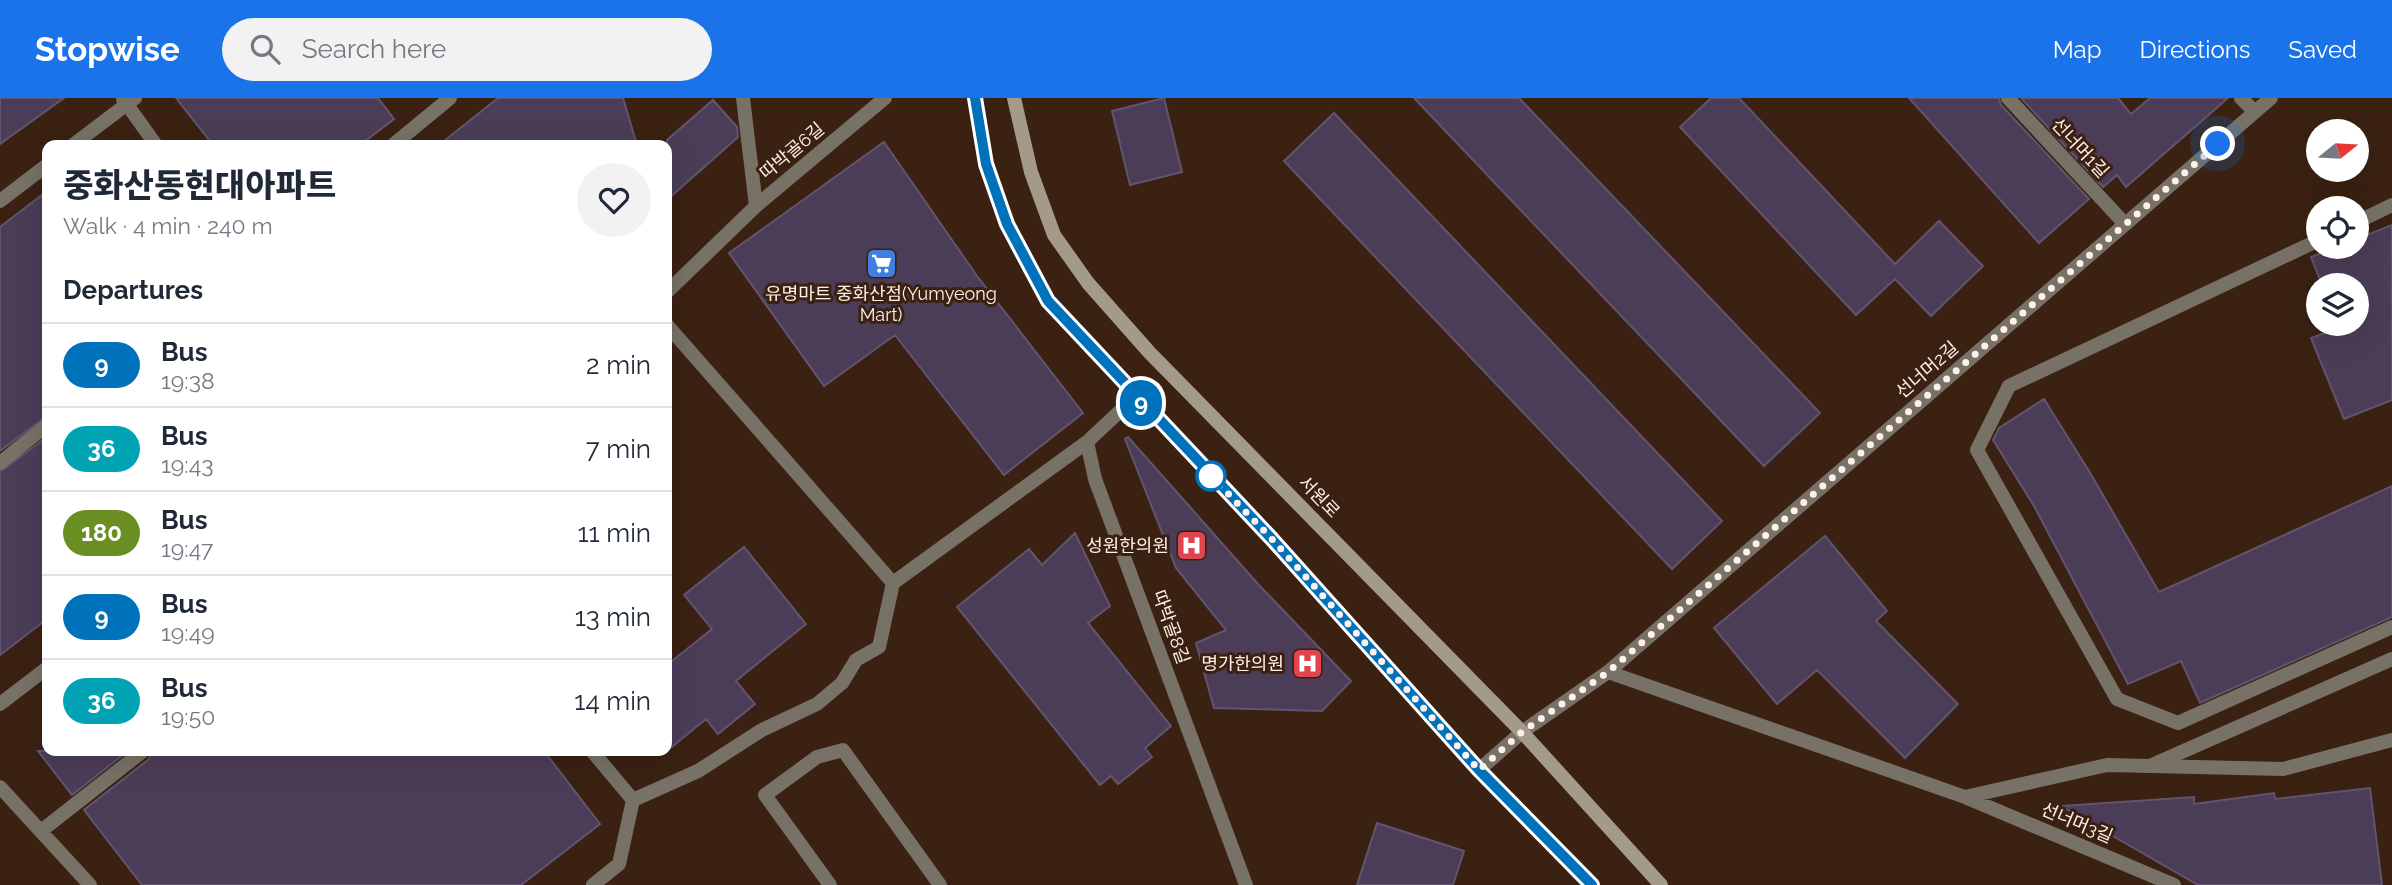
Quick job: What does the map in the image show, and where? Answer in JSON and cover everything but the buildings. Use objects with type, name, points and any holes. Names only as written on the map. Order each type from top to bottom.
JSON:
[{"type":"street","points":[[399,140],[450,98]]},
{"type":"street","name":"따박골6길","points":[[743,98],[756,206]]},
{"type":"street","name":"따박골6길","points":[[672,287],[756,206],[885,98]]},
{"type":"street","points":[[975,98],[986,164],[1007,224],[1048,301],[1135,397],[1271,538],[1479,770],[1592,885]]},
{"type":"street","name":"서원로","points":[[1014,98],[1031,172],[1054,235],[1088,283],[1149,352],[1522,732],[1661,885]]},
{"type":"street","name":"선너머1길","points":[[2008,98],[2125,224]]},
{"type":"street","points":[[2241,98],[2255,112]]},
{"type":"street","name":"선너머2길","points":[[1479,770],[1522,732],[1608,672],[2271,98]]},
{"type":"street","points":[[79,140],[128,100],[153,140]]},
{"type":"street","points":[[0,201],[42,169]]},
{"type":"street","points":[[2369,216],[2392,205]]},
{"type":"street","points":[[2306,246],[2009,386],[1977,450],[2117,699],[2178,723],[2392,627]]},
{"type":"street","points":[[672,331],[893,583]]},
{"type":"street","points":[[633,800],[698,771],[762,730],[817,704],[834,690],[856,660],[879,647],[893,583],[1087,442],[1135,397]]},
{"type":"street","points":[[0,463],[42,429]]},
{"type":"street","name":"따박골8길","points":[[1087,442],[1096,479],[1246,885]]},
{"type":"street","points":[[2150,766],[2392,659]]},
{"type":"street","points":[[0,704],[42,672]]},
{"type":"street","points":[[1608,672],[1965,797],[2107,765],[2283,769],[2392,740]]},
{"type":"street","points":[[830,885],[765,795],[817,757],[844,750],[940,885]]},
{"type":"street","points":[[41,831],[137,756]]},
{"type":"street","points":[[596,756],[633,800]]},
{"type":"street","points":[[0,787],[90,885]]},
{"type":"street","name":"선너머3길","points":[[1965,797],[2174,885]]},
{"type":"street","points":[[593,885],[619,864],[633,800]]},
{"type":"bus line","name":"9","points":[[975,98],[986,164],[1007,224],[1048,301],[1135,397],[1271,538],[1479,770],[1592,885]]},
{"type":"place","name":"유명마트 중화산점(Yumyeong Mart)","points":[[881,263]]},
{"type":"place","name":"성원한의원","points":[[1192,546]]},
{"type":"place","name":"명가한의원","points":[[1307,664]]},
{"type":"route","points":[[1211,476],[1271,538],[1479,770],[1522,732],[1608,672],[2218,144]]}]
